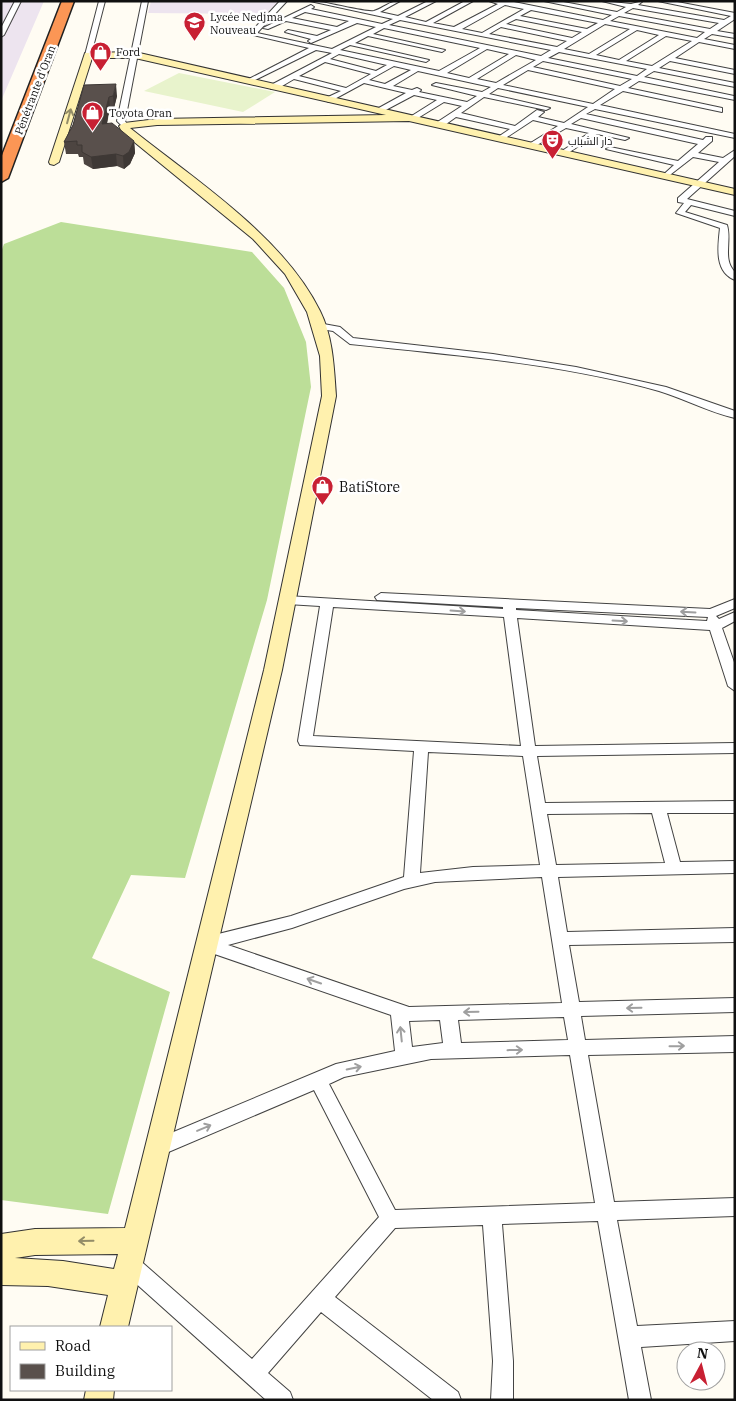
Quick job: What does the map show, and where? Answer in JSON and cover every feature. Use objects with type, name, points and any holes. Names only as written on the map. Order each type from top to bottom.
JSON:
[{"type":"highway","name":"Pénétrante d'Oran","points":[[1,147],[59,1]]},
{"type":"highway","name":"Pénétrante d'Oran","points":[[1,178],[68,1]]},
{"type":"street","points":[[1,34],[18,1]]},
{"type":"street","points":[[54,162],[88,55],[102,1]]},
{"type":"street","points":[[114,1326],[273,670],[330,396],[327,356],[314,312],[290,272],[258,236],[126,130],[124,126],[122,121],[144,1]]},
{"type":"street","points":[[284,1],[262,27],[252,34],[735,136]]},
{"type":"street","points":[[346,8],[358,1]]},
{"type":"street","points":[[374,13],[397,1]]},
{"type":"street","points":[[274,87],[324,60],[348,43],[434,1]]},
{"type":"street","points":[[428,24],[470,1]]},
{"type":"street","points":[[492,1],[506,2],[735,47]]},
{"type":"street","points":[[470,44],[541,1]]},
{"type":"street","points":[[547,1],[735,36]]},
{"type":"street","points":[[605,1],[735,25]]},
{"type":"street","points":[[439,125],[496,86],[560,50],[640,1]]},
{"type":"street","points":[[661,1],[735,15]]},
{"type":"street","points":[[706,9],[718,1]]},
{"type":"street","points":[[262,27],[285,19],[319,2],[735,85]]},
{"type":"street","points":[[456,29],[506,2]]},
{"type":"street","points":[[304,10],[735,98]]},
{"type":"street","points":[[532,146],[695,39],[735,15]]},
{"type":"street","points":[[515,17],[590,32]]},
{"type":"street","points":[[285,19],[337,29]]},
{"type":"street","points":[[303,45],[355,21]]},
{"type":"street","points":[[500,25],[576,40]]},
{"type":"street","points":[[262,27],[318,38]]},
{"type":"street","points":[[590,56],[636,28]]},
{"type":"street","points":[[366,34],[442,50]]},
{"type":"street","points":[[620,62],[665,34]]},
{"type":"street","points":[[387,86],[457,41]]},
{"type":"street","points":[[348,43],[426,60]]},
{"type":"street","points":[[249,81],[316,47]]},
{"type":"street","points":[[385,112],[445,76],[486,47]]},
{"type":"street","points":[[469,80],[515,53]]},
{"type":"street","points":[[88,55],[135,55],[735,192]]},
{"type":"street","points":[[666,58],[735,72]]},
{"type":"street","points":[[324,60],[377,73]]},
{"type":"street","points":[[329,100],[393,64]]},
{"type":"street","points":[[528,68],[719,110]]},
{"type":"street","points":[[294,77],[348,90]]},
{"type":"street","points":[[508,80],[659,111]]},
{"type":"street","points":[[363,81],[469,104]]},
{"type":"street","points":[[432,84],[546,108]]},
{"type":"street","points":[[712,115],[735,98]]},
{"type":"street","points":[[124,126],[157,122],[410,118],[444,99]]},
{"type":"street","points":[[501,139],[559,100]]},
{"type":"street","points":[[455,114],[516,128]]},
{"type":"street","points":[[579,116],[704,143]]},
{"type":"street","points":[[532,118],[625,138]]},
{"type":"street","points":[[595,160],[652,119]]},
{"type":"street","points":[[565,153],[596,132]]},
{"type":"street","points":[[666,176],[716,132]]},
{"type":"street","points":[[610,149],[680,164]]},
{"type":"street","points":[[735,152],[682,199],[689,203],[735,214]]},
{"type":"street","points":[[692,154],[725,161]]},
{"type":"street","points":[[689,203],[680,213],[724,227],[722,249],[727,271],[735,277]]},
{"type":"street","points":[[318,326],[331,326],[340,329],[350,341],[493,357],[576,370],[662,389],[735,415]]},
{"type":"street","points":[[288,596],[327,602],[509,609]]},
{"type":"street","points":[[288,596],[713,620],[735,616]]},
{"type":"street","points":[[327,602],[305,741],[528,751],[735,748]]},
{"type":"street","points":[[713,620],[735,603]]},
{"type":"street","points":[[509,609],[528,751],[539,809],[570,1010],[640,1400]]},
{"type":"street","points":[[713,620],[735,686]]},
{"type":"street","points":[[412,881],[421,747]]},
{"type":"street","points":[[539,809],[735,807]]},
{"type":"street","points":[[658,808],[674,868]]},
{"type":"street","points":[[206,944],[292,922],[412,881],[435,876],[473,872],[735,867]]},
{"type":"street","points":[[559,939],[735,935]]},
{"type":"street","points":[[206,944],[409,1014],[735,1006]]},
{"type":"street","points":[[399,1010],[404,1057]]},
{"type":"street","points":[[448,1013],[453,1051]]},
{"type":"street","points":[[158,1147],[342,1070],[431,1051],[735,1044]]},
{"type":"street","points":[[318,1080],[390,1218]]},
{"type":"street","points":[[254,1373],[390,1218],[735,1207]]},
{"type":"street","points":[[492,1215],[503,1361],[502,1400]]},
{"type":"street","points":[[1,1247],[34,1242],[129,1263],[282,1400]]},
{"type":"street","points":[[1,1272],[32,1270],[76,1275],[129,1263]]},
{"type":"street","points":[[319,1297],[450,1400]]},
{"type":"street","points":[[628,1337],[735,1331]]},
{"type":"shaded area","points":[[1,1],[44,1],[1,101]]},
{"type":"shaded area","points":[[151,1],[279,1],[265,14],[148,13]]},
{"type":"green space","points":[[179,73],[275,92],[243,112],[144,91]]},
{"type":"green space","points":[[61,222],[252,252],[284,288],[306,342],[311,387],[267,600],[185,878],[131,875],[92,958],[170,992],[108,1214],[1,1200],[1,252],[4,244]]},
{"type":"building","name":"Toyota Oran","points":[[116,84],[113,96],[109,97],[102,124],[112,123],[134,141],[129,152],[123,156],[116,154],[91,157],[82,152],[82,145],[77,145],[77,141],[64,142],[73,125],[84,85]]},
{"type":"place","name":"Lycée Nedjma Nouveau","points":[[194,42]]},
{"type":"place","name":"Ford","points":[[100,71]]},
{"type":"place","name":"Toyota Oran","points":[[93,132]]},
{"type":"place","name":"دار الشباب","points":[[552,160]]},
{"type":"place","name":"BatiStore","points":[[323,506]]}]
